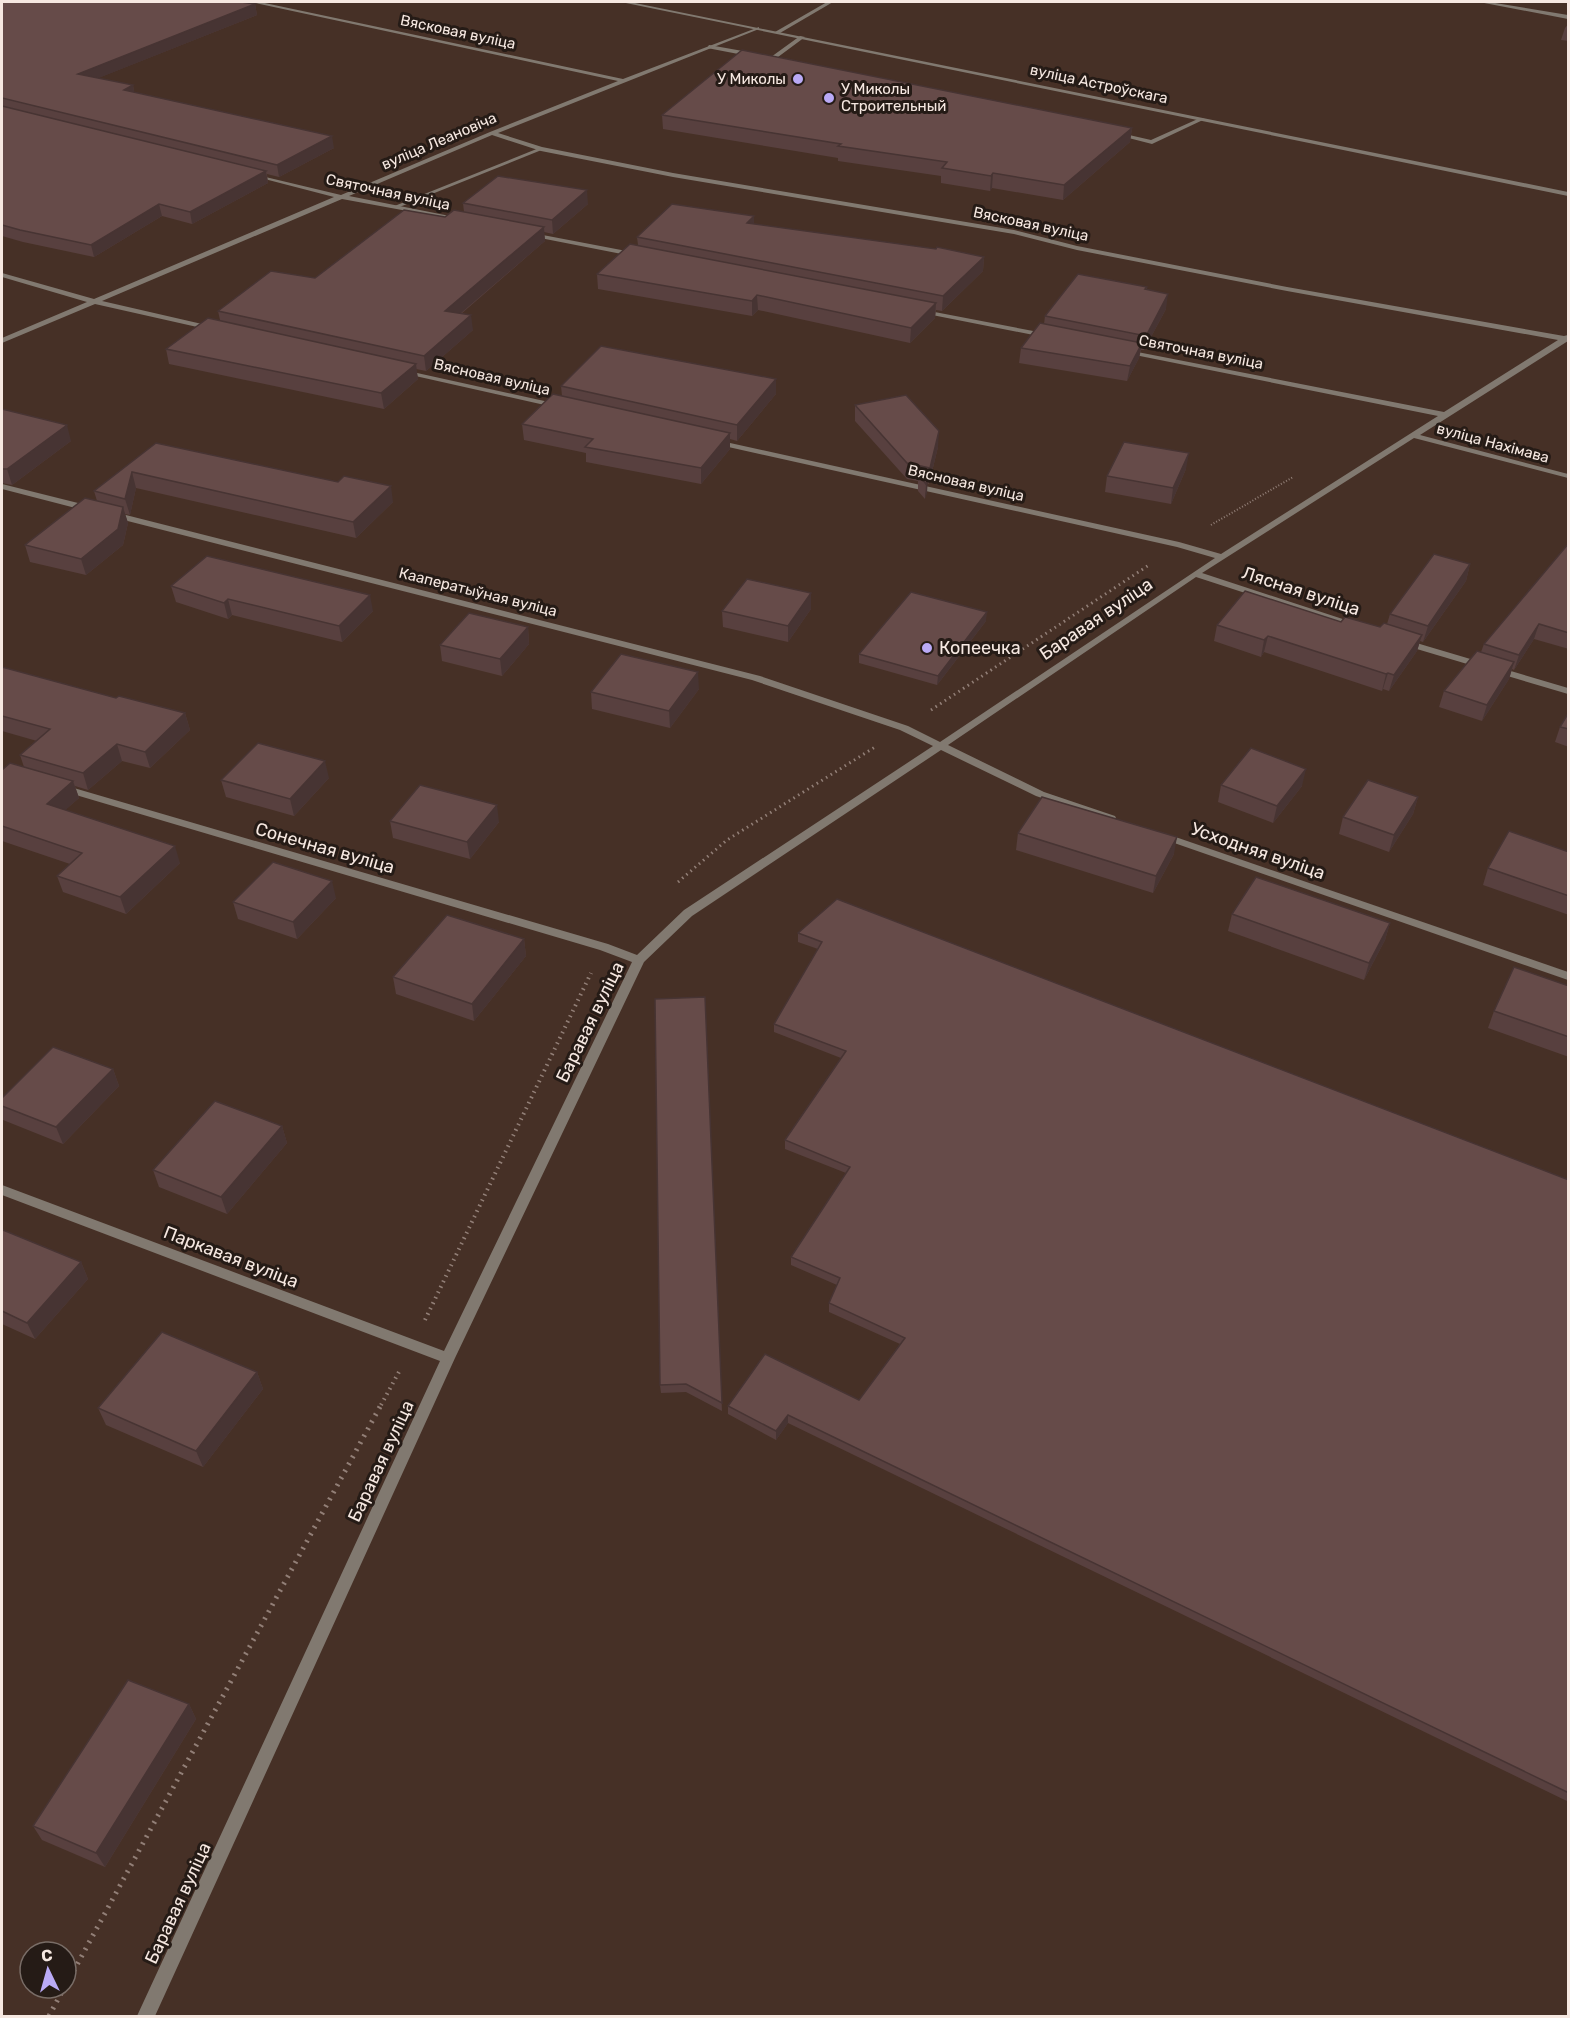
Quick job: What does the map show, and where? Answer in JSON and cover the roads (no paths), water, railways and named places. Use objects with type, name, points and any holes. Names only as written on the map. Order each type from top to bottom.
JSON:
[{"type":"street","name":"Вясковая вуліца","points":[[254,2],[621,80]]},
{"type":"street","name":"вуліца Астроўскага","points":[[624,2],[1569,194]]},
{"type":"street","points":[[778,32],[830,2]]},
{"type":"street","points":[[1482,2],[1569,17]]},
{"type":"street","name":"вуліца Леановіча","points":[[2,341],[492,133],[757,28]]},
{"type":"street","points":[[773,58],[802,37]]},
{"type":"street","points":[[709,46],[796,63]]},
{"type":"street","points":[[1106,132],[1152,142],[1202,119]]},
{"type":"street","name":"Вясковая вуліца","points":[[492,133],[541,149],[674,175],[1014,232],[1077,248],[1275,287],[1567,338]]},
{"type":"street","points":[[395,207],[541,149]]},
{"type":"street","name":"Святочная вуліца","points":[[239,171],[341,197],[465,221]]},
{"type":"street","points":[[523,232],[651,258]]},
{"type":"street","points":[[2,275],[95,302],[223,331]]},
{"type":"street","points":[[908,308],[1060,338]]},
{"type":"street","name":"Баравая вуліца","points":[[146,2016],[448,1358],[639,960],[688,913],[1195,574],[1567,338]]},
{"type":"street","name":"Святочная вуліца","points":[[1118,349],[1444,415]]},
{"type":"street","name":"Вясновая вуліца","points":[[398,370],[573,409]]},
{"type":"street","name":"вуліца Нахімава","points":[[1412,435],[1569,476]]},
{"type":"street","name":"Вясновая вуліца","points":[[701,438],[1179,545],[1223,557]]},
{"type":"street","name":"Кааператыўная вуліца","points":[[2,487],[756,678],[904,728],[942,745]]},
{"type":"street","name":"Лясная вуліца","points":[[1195,574],[1365,629]]},
{"type":"street","points":[[1387,637],[1569,691]]},
{"type":"street","points":[[942,745],[1040,794],[1119,821]]},
{"type":"street","name":"Сонечная вуліца","points":[[47,784],[604,947],[639,960]]},
{"type":"street","name":"Усходняя вуліца","points":[[1153,832],[1569,976]]},
{"type":"street","name":"Паркавая вуліца","points":[[2,1190],[448,1358]]},
{"type":"place","name":"У Миколы","points":[[798,79]]},
{"type":"place","name":"У Миколы Строительный","points":[[829,98]]},
{"type":"place","name":"Копеечка","points":[[927,648]]}]
